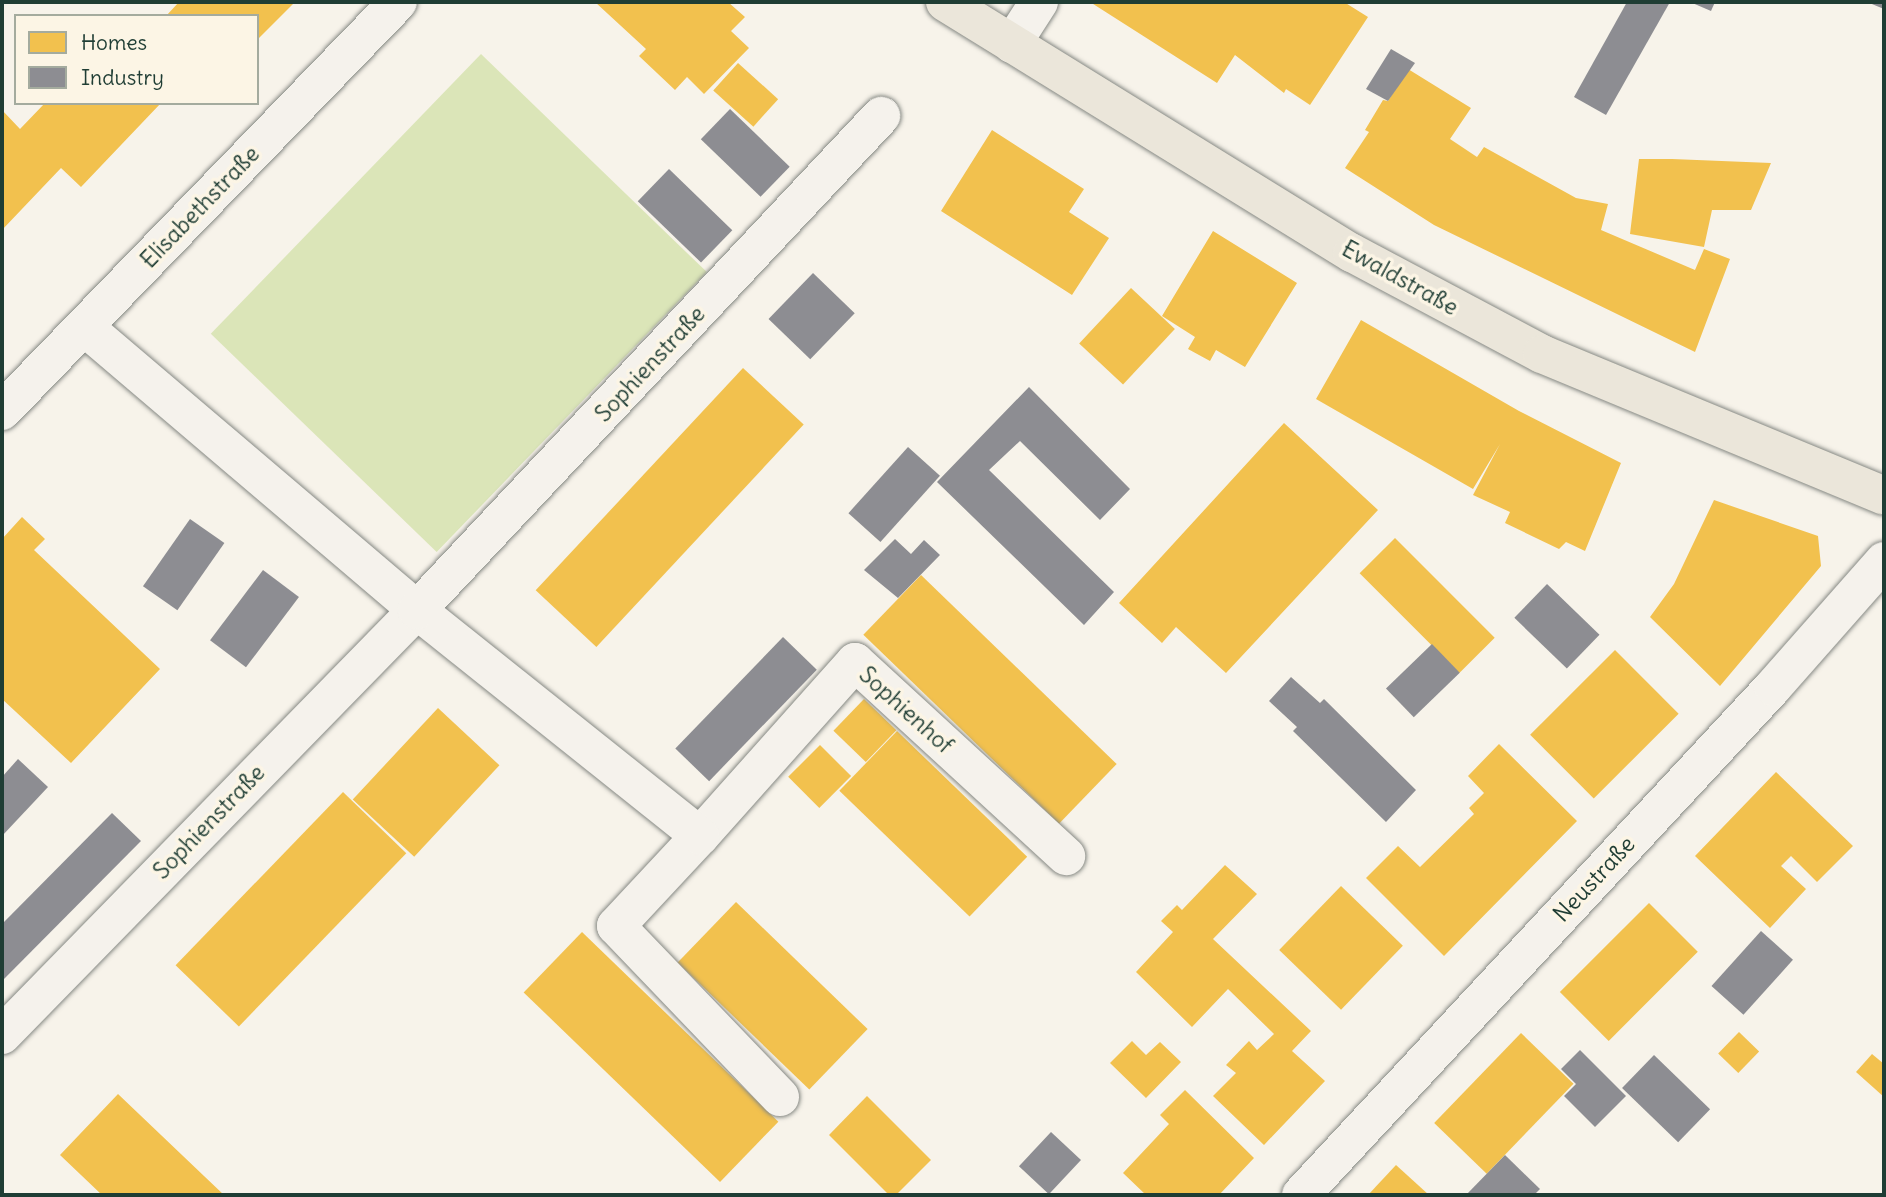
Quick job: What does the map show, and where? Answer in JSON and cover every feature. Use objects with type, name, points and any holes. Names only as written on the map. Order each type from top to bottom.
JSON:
[{"type":"main road","name":"Ewaldstraße","points":[[945,2],[1352,253],[1542,354],[1884,496]]},
{"type":"street","name":"Elisabethstraße","points":[[2,411],[398,2]]},
{"type":"street","points":[[1012,44],[1039,2]]},
{"type":"street","name":"Sophienstraße","points":[[2,1035],[417,610],[881,116]]},
{"type":"street","points":[[84,327],[417,610],[700,836]]},
{"type":"street","name":"Neustraße","points":[[1301,1195],[1773,687],[1884,561]]},
{"type":"street","name":"Sophienhof","points":[[780,1097],[616,926],[855,662],[1066,856]]},
{"type":"green space","points":[[481,54],[707,272],[437,552],[211,334]]},
{"type":"building: Homes","points":[[179,2],[295,2],[259,38],[259,14],[168,14]]},
{"type":"building: Homes","points":[[595,2],[728,2],[745,17],[731,31],[749,48],[704,94],[687,77],[675,90],[639,56],[646,49]]},
{"type":"building: Homes","points":[[1090,2],[1344,2],[1368,17],[1310,105],[1286,89],[1284,93],[1235,55],[1217,83]]},
{"type":"building: Homes","points":[[738,63],[778,99],[753,127],[713,90]]},
{"type":"building: Homes","points":[[1408,69],[1471,108],[1450,139],[1477,157],[1484,147],[1576,198],[1608,204],[1601,230],[1695,270],[1704,249],[1730,259],[1695,352],[1434,225],[1345,168],[1369,132],[1365,130],[1383,100],[1388,101]]},
{"type":"building: Homes","points":[[43,105],[159,105],[81,187],[61,168],[2,230],[2,110],[20,129]]},
{"type":"building: Homes","points":[[992,130],[1084,189],[1069,212],[1109,238],[1072,295],[941,211]]},
{"type":"building: Homes","points":[[1639,159],[1771,163],[1751,210],[1712,210],[1704,247],[1630,234]]},
{"type":"building: Homes","points":[[1213,231],[1297,283],[1245,367],[1216,350],[1210,361],[1188,349],[1195,337],[1162,316]]},
{"type":"building: Homes","points":[[1131,288],[1175,329],[1123,385],[1079,344]]},
{"type":"building: Homes","points":[[1361,320],[1519,411],[1621,463],[1585,551],[1566,542],[1559,549],[1505,523],[1510,512],[1473,495],[1500,444],[1473,489],[1316,399]]},
{"type":"building: Homes","points":[[743,368],[804,425],[596,647],[536,590]]},
{"type":"building: Homes","points":[[1284,423],[1378,510],[1226,673],[1176,627],[1162,643],[1119,603]]},
{"type":"building: Homes","points":[[1714,500],[1818,536],[1821,566],[1720,686],[1650,617],[1674,584]]},
{"type":"building: Homes","points":[[22,517],[45,539],[34,550],[160,669],[71,763],[2,699],[2,539]]},
{"type":"building: Homes","points":[[1395,538],[1495,638],[1459,673],[1360,573]]},
{"type":"building: Homes","points":[[921,575],[1117,764],[1059,824],[863,635]]},
{"type":"building: Homes","points":[[1615,650],[1679,714],[1594,798],[1530,735]]},
{"type":"building: Homes","points":[[864,699],[896,730],[866,762],[833,731]]},
{"type":"building: Homes","points":[[438,708],[499,765],[414,857],[353,799]]},
{"type":"building: Homes","points":[[897,731],[1027,857],[970,916],[839,791]]},
{"type":"building: Homes","points":[[1499,744],[1577,821],[1444,956],[1366,878],[1398,846],[1420,867],[1474,814],[1469,808],[1484,793],[1468,776]]},
{"type":"building: Homes","points":[[820,745],[851,776],[819,808],[788,777]]},
{"type":"building: Homes","points":[[1776,772],[1853,846],[1817,882],[1791,856],[1781,866],[1806,889],[1770,928],[1695,856]]},
{"type":"building: Homes","points":[[343,792],[406,853],[239,1026],[176,965]]},
{"type":"building: Homes","points":[[1225,865],[1257,894],[1213,939],[1311,1031],[1292,1051],[1325,1081],[1264,1145],[1213,1096],[1236,1073],[1226,1065],[1249,1041],[1257,1050],[1274,1034],[1228,989],[1192,1027],[1136,972],[1173,932],[1161,921],[1177,905],[1182,910]]},
{"type":"building: Homes","points":[[1341,886],[1403,946],[1341,1010],[1279,950]]},
{"type":"building: Homes","points":[[736,902],[868,1029],[809,1090],[678,962]]},
{"type":"building: Homes","points":[[1649,903],[1698,952],[1609,1041],[1560,992]]},
{"type":"building: Homes","points":[[582,932],[778,1122],[720,1182],[524,992]]},
{"type":"building: Homes","points":[[1739,1032],[1759,1051],[1738,1073],[1718,1054]]},
{"type":"building: Homes","points":[[1521,1033],[1574,1084],[1487,1174],[1434,1123]]},
{"type":"building: Homes","points":[[1132,1041],[1146,1055],[1160,1042],[1181,1062],[1146,1098],[1110,1063]]},
{"type":"building: Homes","points":[[1872,1054],[1884,1064],[1884,1097],[1856,1072]]},
{"type":"building: Homes","points":[[1185,1090],[1254,1158],[1219,1195],[1146,1195],[1123,1173],[1169,1124],[1160,1115]]},
{"type":"building: Homes","points":[[118,1094],[224,1195],[102,1195],[60,1155]]},
{"type":"building: Homes","points":[[867,1096],[931,1160],[896,1195],[889,1195],[829,1135]]},
{"type":"building: Homes","points":[[1396,1165],[1429,1195],[1368,1195]]},
{"type":"building: Industry","points":[[1627,2],[1670,2],[1606,115],[1574,97]]},
{"type":"building: Industry","points":[[1690,2],[1715,2],[1711,11]]},
{"type":"building: Industry","points":[[1867,2],[1884,2],[1884,9]]},
{"type":"building: Industry","points":[[1391,49],[1415,63],[1388,101],[1366,89]]},
{"type":"building: Industry","points":[[730,109],[790,167],[761,197],[701,139]]},
{"type":"building: Industry","points":[[669,169],[732,230],[701,263],[638,201]]},
{"type":"building: Industry","points":[[813,273],[855,313],[810,359],[769,319]]},
{"type":"building: Industry","points":[[1029,387],[1130,489],[1100,520],[1020,441],[989,470],[1114,592],[1084,625],[937,482]]},
{"type":"building: Industry","points":[[908,447],[940,476],[880,542],[848,513]]},
{"type":"building: Industry","points":[[190,519],[224,543],[177,610],[143,586]]},
{"type":"building: Industry","points":[[895,539],[911,554],[924,540],[940,555],[898,598],[864,570]]},
{"type":"building: Industry","points":[[263,570],[299,597],[246,667],[210,640]]},
{"type":"building: Industry","points":[[1547,584],[1600,635],[1567,669],[1514,618]]},
{"type":"building: Industry","points":[[783,637],[817,670],[709,781],[675,748]]},
{"type":"building: Industry","points":[[1432,644],[1460,673],[1414,717],[1386,688]]},
{"type":"building: Industry","points":[[1291,677],[1320,703],[1324,699],[1416,790],[1386,822],[1293,731],[1297,727],[1269,701]]},
{"type":"building: Industry","points":[[18,759],[48,787],[2,836],[2,777]]},
{"type":"building: Industry","points":[[112,813],[141,841],[2,981],[2,924]]},
{"type":"building: Industry","points":[[1761,931],[1793,960],[1743,1015],[1711,986]]},
{"type":"building: Industry","points":[[1580,1050],[1626,1096],[1595,1127],[1564,1096],[1576,1084],[1561,1069]]},
{"type":"building: Industry","points":[[1654,1055],[1710,1109],[1678,1142],[1622,1088]]},
{"type":"building: Industry","points":[[1051,1132],[1081,1160],[1049,1194],[1019,1166]]},
{"type":"building: Industry","points":[[1505,1155],[1540,1189],[1534,1195],[1466,1195]]}]
